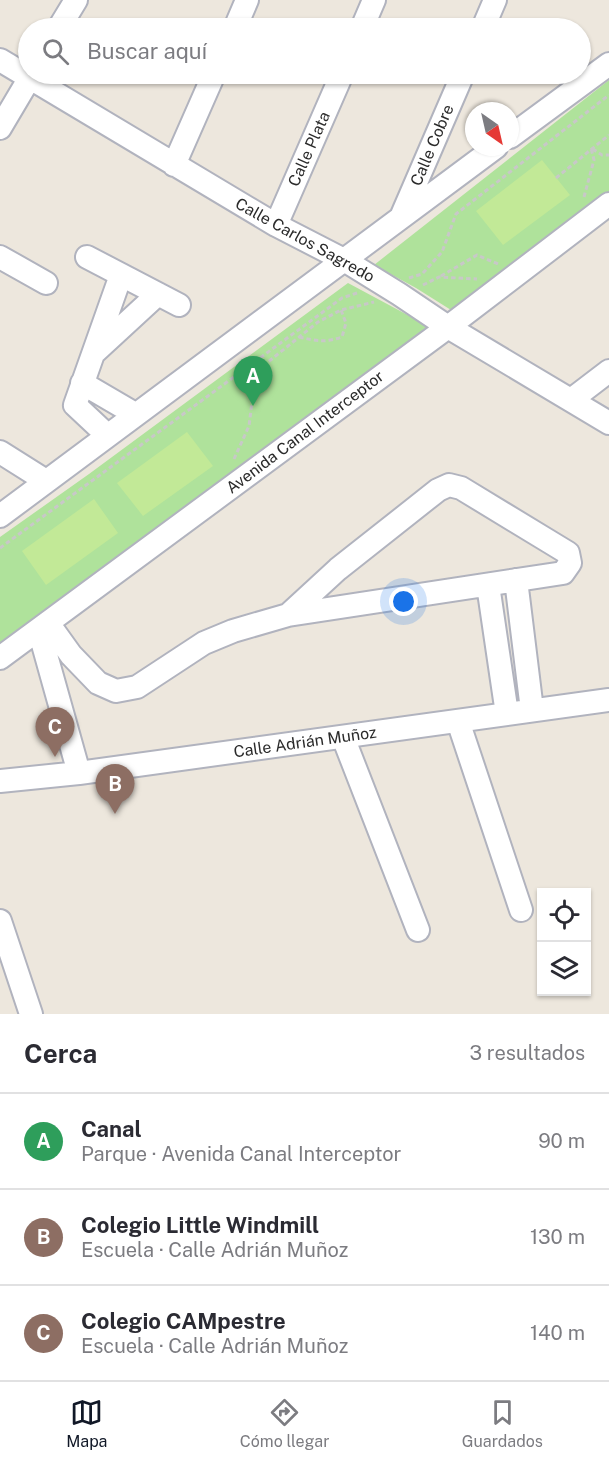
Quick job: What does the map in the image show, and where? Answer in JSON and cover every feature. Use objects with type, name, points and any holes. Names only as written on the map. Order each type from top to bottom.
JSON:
[{"type":"street","points":[[65,18],[76,0]]},
{"type":"street","points":[[239,18],[247,0]]},
{"type":"street","points":[[366,18],[374,0]]},
{"type":"street","points":[[487,18],[495,0]]},
{"type":"street","name":"Calle Carlos Sagredo","points":[[0,60],[18,69]]},
{"type":"street","points":[[591,77],[609,64]]},
{"type":"street","points":[[0,128],[26,84]]},
{"type":"street","name":"Calle Carlos Sagredo","points":[[45,84],[174,165],[276,225],[344,260],[448,327],[609,423]]},
{"type":"street","points":[[174,165],[210,84]]},
{"type":"street","name":"Calle Plata","points":[[276,225],[338,84]]},
{"type":"street","name":"Calle Cobre","points":[[402,216],[459,84]]},
{"type":"street","points":[[519,130],[582,84]]},
{"type":"street","points":[[0,516],[484,156]]},
{"type":"street","name":"Avenida Canal Interceptor","points":[[0,658],[448,327],[601,198]]},
{"type":"street","points":[[0,257],[46,283]]},
{"type":"street","points":[[87,257],[179,305]]},
{"type":"street","points":[[107,435],[75,405],[121,274]]},
{"type":"street","points":[[92,355],[158,294]]},
{"type":"street","points":[[571,400],[609,371]]},
{"type":"street","points":[[82,383],[135,414]]},
{"type":"street","points":[[0,452],[46,481]]},
{"type":"street","points":[[44,626],[98,682],[116,691],[137,687],[204,643],[233,631],[288,615],[563,573],[570,563],[568,553],[460,488],[449,485],[438,490],[339,569],[288,615]]},
{"type":"street","points":[[516,580],[532,711]]},
{"type":"street","points":[[488,585],[507,714]]},
{"type":"street","points":[[44,626],[79,773]]},
{"type":"street","name":"Calle Adrián Muñoz","points":[[0,781],[79,773],[609,700]]},
{"type":"street","points":[[458,721],[521,910]]},
{"type":"street","points":[[343,737],[418,930]]},
{"type":"street","points":[[0,921],[31,1014]]},
{"type":"path","points":[[0,548],[342,297],[392,290],[422,274],[442,252],[456,214],[609,95]]},
{"type":"path","points":[[556,178],[609,135]]},
{"type":"path","points":[[591,148],[602,155],[609,155]]},
{"type":"path","points":[[578,203],[584,198],[594,160],[591,148]]},
{"type":"path","points":[[584,198],[601,198]]},
{"type":"path","points":[[228,464],[236,457],[249,426],[253,394],[268,362],[318,322],[341,310],[392,290],[439,277],[477,255],[501,265]]},
{"type":"path","points":[[439,277],[483,280]]},
{"type":"path","points":[[299,337],[328,342],[342,337],[346,323],[341,310]]},
{"type":"green space","points":[[609,80],[609,192],[451,310],[374,265],[512,156],[519,156],[519,151]]},
{"type":"green space","points":[[542,160],[570,195],[503,245],[476,211]]},
{"type":"green space","points":[[348,283],[430,327],[0,647],[0,537]]},
{"type":"green space","points":[[187,432],[213,466],[143,516],[117,483]]},
{"type":"green space","points":[[94,499],[118,533],[46,585],[22,551]]},
{"type":"place","name":"Canal","points":[[253,406]]},
{"type":"place","name":"Colegio CAMpestre","points":[[55,757]]},
{"type":"place","name":"Colegio Little Windmill","points":[[115,814]]}]
